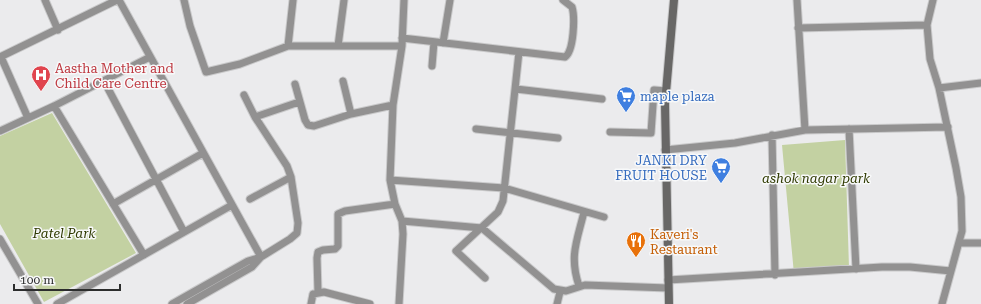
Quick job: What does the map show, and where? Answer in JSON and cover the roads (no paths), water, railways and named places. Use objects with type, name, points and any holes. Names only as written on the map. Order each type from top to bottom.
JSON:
[{"type":"street","points":[[45,0],[58,30]]},
{"type":"street","points":[[28,118],[0,57],[118,0],[261,257]]},
{"type":"street","points":[[184,0],[190,26],[206,72],[240,64],[288,46],[402,46]]},
{"type":"street","points":[[288,46],[293,0]]},
{"type":"street","points":[[338,46],[344,0]]},
{"type":"street","points":[[399,304],[403,234],[402,221],[395,204],[390,180],[393,106],[402,46],[404,0]]},
{"type":"street","points":[[443,43],[450,0]]},
{"type":"street","points":[[402,38],[560,58],[569,54],[574,14],[572,7],[563,0]]},
{"type":"street","points":[[669,304],[665,150],[666,91],[674,0]]},
{"type":"street","points":[[797,0],[806,130]]},
{"type":"street","points":[[933,0],[927,25],[930,59],[939,88],[948,127],[961,197],[962,231],[942,304]]},
{"type":"street","points":[[798,28],[927,25]]},
{"type":"street","points":[[432,66],[434,42]]},
{"type":"street","points":[[485,278],[456,251],[482,228],[501,207],[512,133],[519,52]]},
{"type":"street","points":[[0,131],[54,106],[150,57]]},
{"type":"street","points":[[104,81],[184,232]]},
{"type":"street","points":[[343,81],[352,114]]},
{"type":"street","points":[[939,88],[981,83]]},
{"type":"street","points":[[295,84],[299,102],[308,125],[314,126],[352,114],[393,106]]},
{"type":"street","points":[[516,89],[602,99]]},
{"type":"street","points":[[610,132],[651,133],[654,90],[666,91]]},
{"type":"street","points":[[172,304],[248,261],[261,257],[290,239],[296,233],[298,223],[291,177],[287,166],[255,116],[244,95]]},
{"type":"street","points":[[255,116],[299,102]]},
{"type":"street","points":[[54,106],[144,255]]},
{"type":"street","points":[[665,150],[735,143],[772,135],[806,130],[948,127]]},
{"type":"street","points":[[476,129],[558,138]]},
{"type":"street","points":[[849,129],[856,269]]},
{"type":"street","points":[[772,135],[775,275]]},
{"type":"street","points":[[113,204],[203,153]]},
{"type":"street","points":[[250,199],[291,177]]},
{"type":"street","points":[[390,180],[504,188],[604,217]]},
{"type":"street","points":[[318,292],[318,252],[335,249],[338,246],[338,214],[345,211],[395,204]]},
{"type":"street","points":[[56,304],[232,205]]},
{"type":"street","points":[[579,286],[574,271],[574,255],[584,212]]},
{"type":"street","points":[[402,221],[482,228],[554,289],[560,292],[579,286],[668,284],[910,266],[951,271]]},
{"type":"street","points":[[0,239],[38,304]]},
{"type":"street","points":[[959,243],[981,243]]},
{"type":"street","points":[[187,304],[252,267],[261,257]]},
{"type":"street","points":[[311,304],[313,294],[318,292],[324,292],[370,304]]},
{"type":"street","points":[[557,304],[560,292]]},
{"type":"place","name":"Aastha Mother and Child Care Centre","points":[[41,92]]},
{"type":"place","name":"maple plaza","points":[[626,113]]},
{"type":"place","name":"JANKI DRY FRUIT HOUSE","points":[[721,184]]},
{"type":"place","name":"Kaveri's Restaurant","points":[[636,258]]},
{"type":"park label","name":"ashok nagar park","points":[[816,178]]},
{"type":"park label","name":"Patel Park","points":[[64,233]]}]
